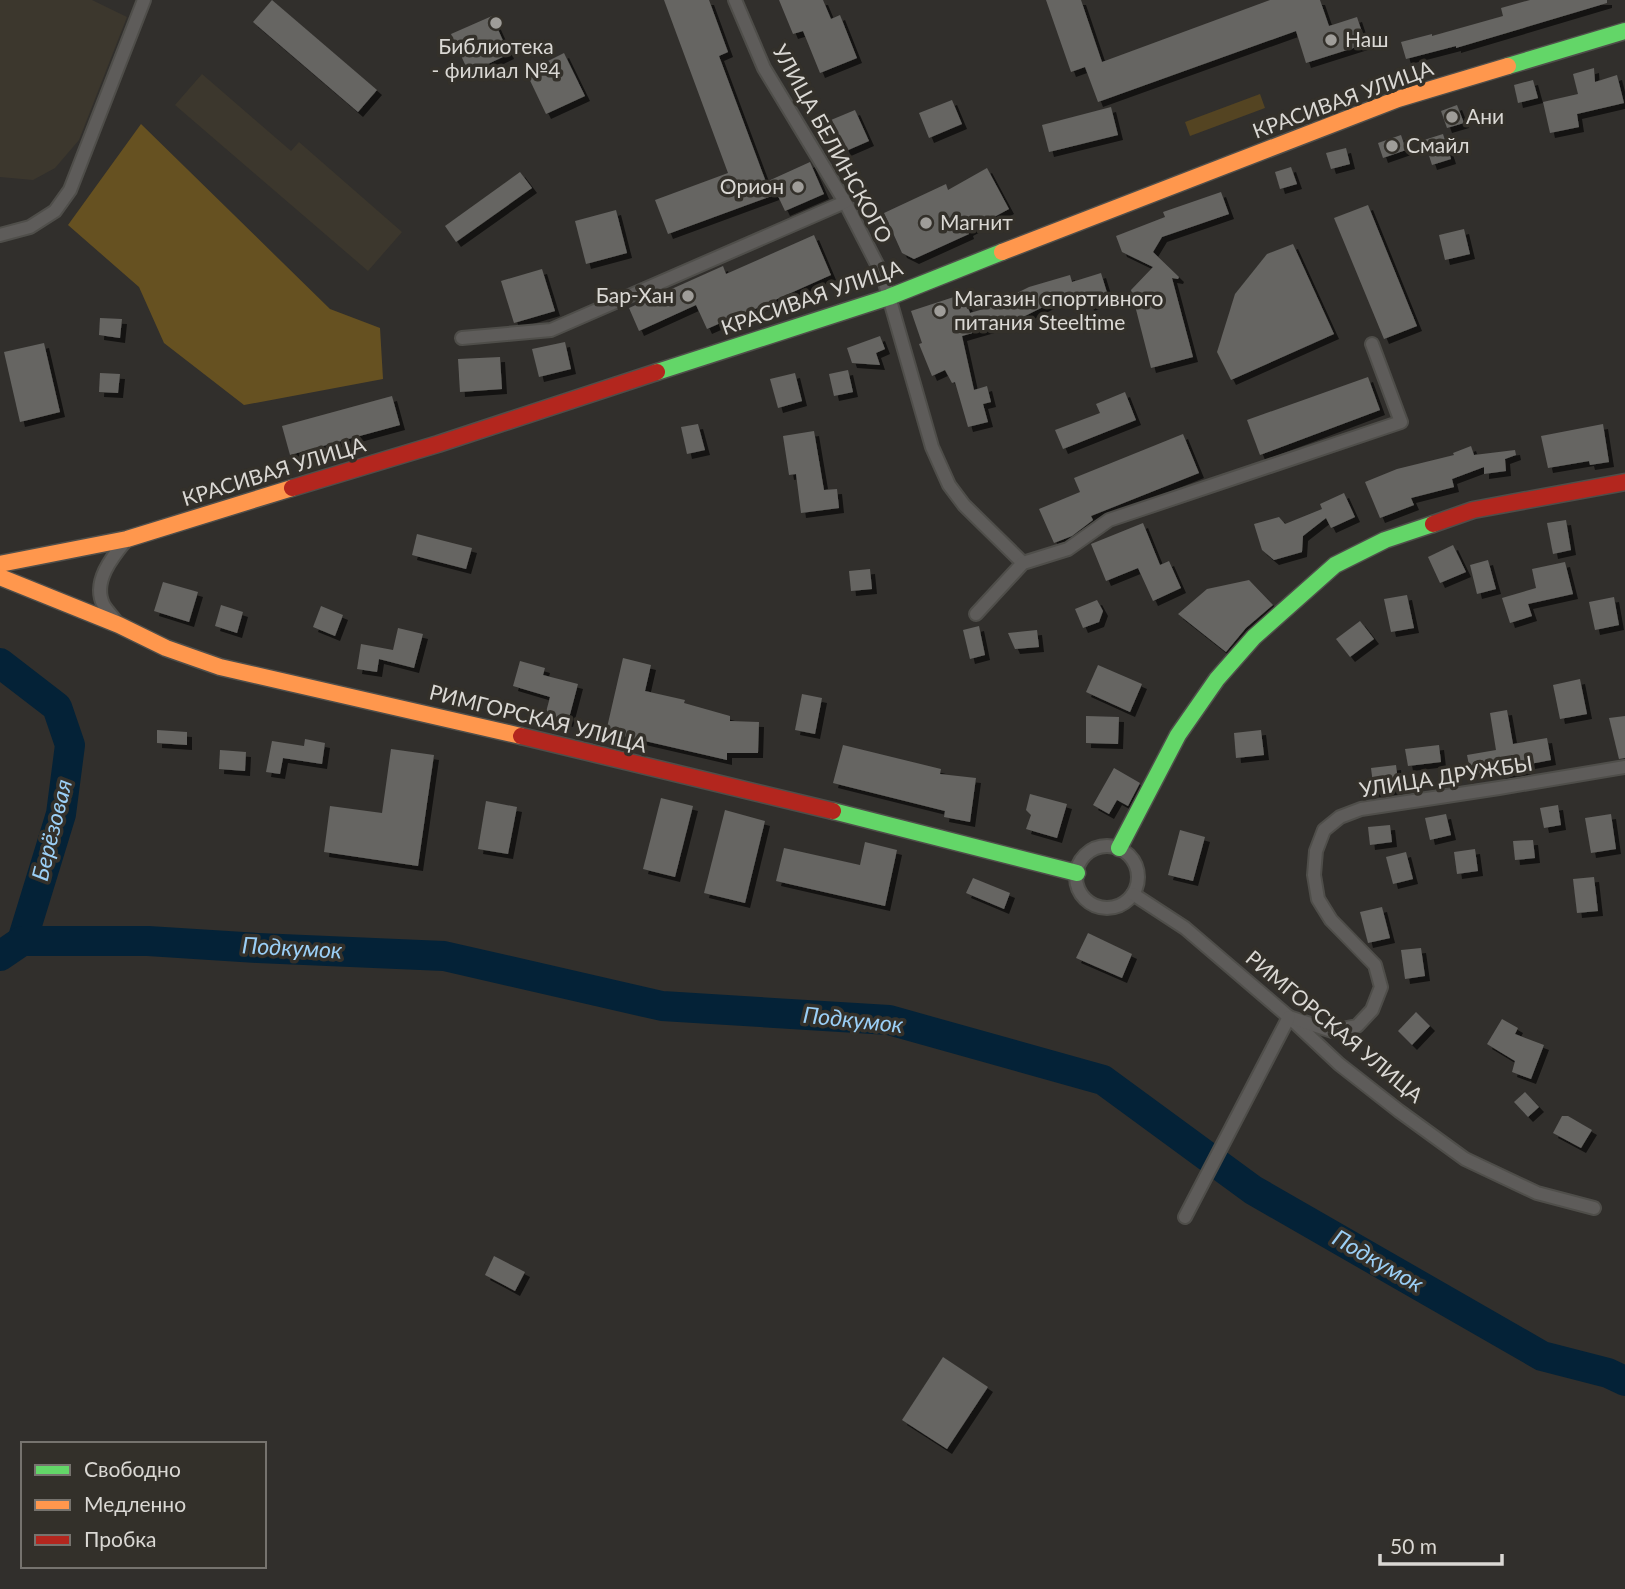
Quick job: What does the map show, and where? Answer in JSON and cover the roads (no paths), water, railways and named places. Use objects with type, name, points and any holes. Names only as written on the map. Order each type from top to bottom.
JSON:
[{"type":"street","points":[[0,235],[30,227],[47,217],[55,211],[70,190],[144,0]]},
{"type":"street","name":"УЛИЦА БЕЛИНСКОГО","points":[[735,0],[764,68],[845,202],[883,276],[932,447],[949,485],[964,505],[1023,563]]},
{"type":"street","name":"КРАСИВАЯ УЛИЦА","points":[[0,564],[127,539],[438,444],[889,297],[1398,99],[1625,31]]},
{"type":"street","points":[[462,338],[551,330],[845,202]]},
{"type":"street","points":[[975,614],[1023,563],[1068,549],[1109,520],[1401,422],[1372,344]]},
{"type":"street","points":[[1119,848],[1178,735],[1217,678],[1254,637],[1335,565],[1385,540],[1473,510],[1625,482]]},
{"type":"street","points":[[119,625],[103,604],[100,585],[108,563],[127,539]]},
{"type":"street","name":"РИМГОРСКАЯ УЛИЦА","points":[[0,577],[119,625],[166,648],[220,667],[396,706],[1077,873]]},
{"type":"street","name":"УЛИЦА ДРУЖБЫ","points":[[1289,1017],[1332,1031],[1357,1026],[1372,1010],[1381,987],[1375,965],[1331,920],[1318,899],[1314,875],[1315,852],[1324,830],[1340,817],[1361,809],[1625,767]]},
{"type":"street","points":[[1110,846],[1119,848],[1127,853],[1137,868],[1138,877],[1133,894],[1117,906],[1097,906],[1081,893],[1077,883],[1079,864],[1092,850],[1110,846]]},
{"type":"street","name":"РИМГОРСКАЯ УЛИЦА","points":[[1133,894],[1185,928],[1289,1017],[1339,1064],[1465,1159],[1537,1193],[1594,1208]]},
{"type":"street","points":[[1185,1217],[1289,1017]]},
{"type":"waterway","name":"Берёзовая","points":[[0,663],[57,707],[70,745],[61,814],[22,941]]},
{"type":"waterway","name":"Подкумок","points":[[0,956],[22,941],[148,941],[444,956],[662,1006],[889,1020],[1103,1080],[1253,1190],[1542,1356],[1608,1373],[1625,1381]]},
{"type":"place","name":"Библиотека - филиал №4","points":[[496,23]]},
{"type":"place","name":"Наш","points":[[1331,40]]},
{"type":"place","name":"Ани","points":[[1452,117]]},
{"type":"place","name":"Смайл","points":[[1392,146]]},
{"type":"place","name":"Орион","points":[[798,187]]},
{"type":"place","name":"Магнит","points":[[926,223]]},
{"type":"place","name":"Бар-Хан","points":[[688,296]]},
{"type":"place","name":"Магазин спортивного питания Steeltime","points":[[940,311]]}]
